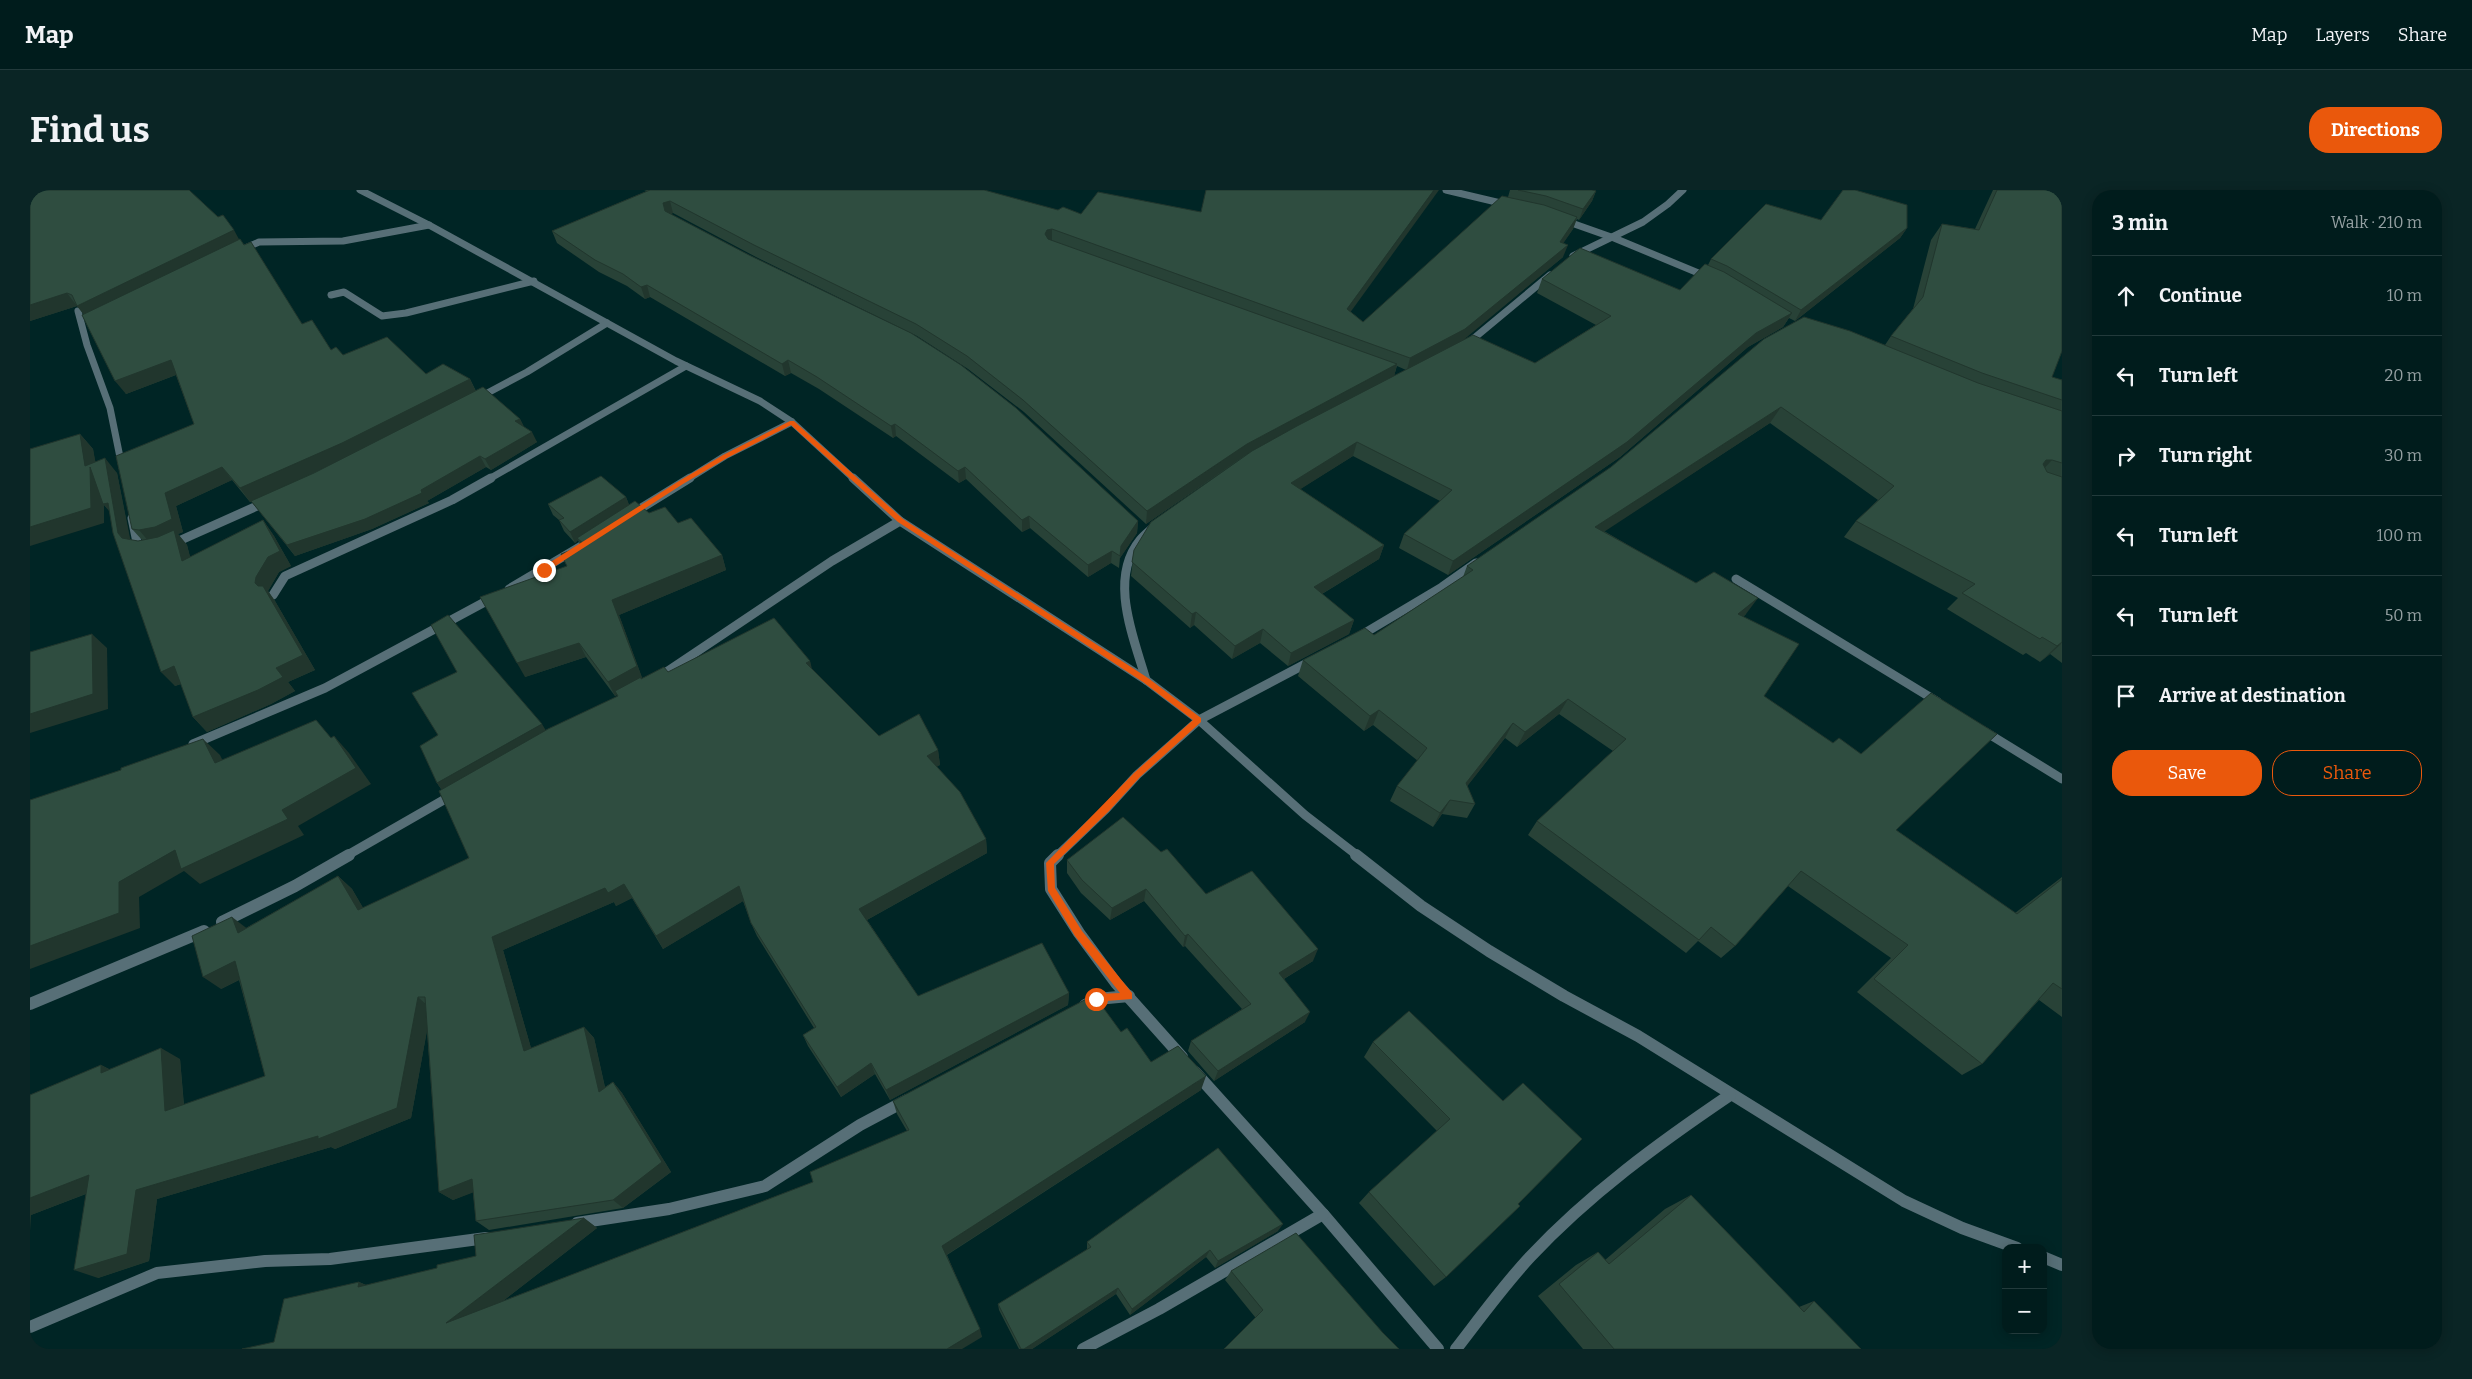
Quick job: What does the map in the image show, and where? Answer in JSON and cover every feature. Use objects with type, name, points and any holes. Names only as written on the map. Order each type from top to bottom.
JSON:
[{"type":"street","points":[[360,190],[534,281],[565,302],[686,366],[760,401],[792,422],[900,521],[1146,680],[1199,720],[1305,815],[1421,906],[1489,952],[1638,1036],[1904,1201],[1962,1228],[2006,1244]]},
{"type":"street","points":[[1446,190],[1522,208]]},
{"type":"street","points":[[1568,260],[1590,246],[1614,238],[1668,207],[1683,190]]},
{"type":"street","points":[[1559,218],[1614,238],[1719,281]]},
{"type":"street","points":[[236,251],[259,242],[343,241],[429,225]]},
{"type":"street","points":[[1456,350],[1464,346],[1516,306],[1560,266]]},
{"type":"street","points":[[330,296],[344,292],[382,316],[406,313],[534,281]]},
{"type":"street","points":[[78,310],[110,408],[123,473]]},
{"type":"street","points":[[82,327],[91,323]]},
{"type":"street","points":[[467,404],[527,372],[607,323]]},
{"type":"street","points":[[273,595],[285,576],[382,530],[452,500],[686,366]]},
{"type":"street","points":[[624,518],[725,456],[792,422]]},
{"type":"street","points":[[164,547],[275,498]]},
{"type":"street","points":[[130,510],[138,547],[145,551],[150,550]]},
{"type":"street","points":[[1146,680],[1123,590],[1126,562],[1145,532],[1167,516]]},
{"type":"street","points":[[646,685],[832,561],[900,521]]},
{"type":"street","points":[[1137,525],[1145,532]]},
{"type":"street","points":[[184,748],[325,688],[544,570],[600,534]]},
{"type":"street","points":[[1346,643],[1442,587],[1488,555]]},
{"type":"street","points":[[1736,579],[1945,707]]},
{"type":"street","points":[[1320,656],[1199,720],[1137,775],[1106,809],[1050,863],[1051,889],[1079,933],[1128,996],[1323,1214],[1438,1349]]},
{"type":"street","points":[[1978,728],[2062,779]]},
{"type":"street","points":[[30,1004],[201,933],[287,890],[464,788]]},
{"type":"street","points":[[1070,1013],[1096,999],[1128,996]]},
{"type":"street","points":[[1456,1349],[1530,1257],[1595,1194],[1649,1150],[1730,1094]]},
{"type":"street","points":[[562,1226],[669,1209],[765,1186],[860,1125],[916,1095]]},
{"type":"street","points":[[1083,1349],[1159,1310],[1323,1214]]},
{"type":"street","points":[[30,1327],[157,1273],[265,1261],[330,1259],[503,1235]]},
{"type":"street","points":[[2047,1259],[2062,1266]]},
{"type":"building","points":[[30,190],[189,190],[218,217],[223,215],[234,230],[77,306],[72,295],[67,293],[30,305]]},
{"type":"building","points":[[650,190],[984,190],[1058,210],[1063,207],[1081,214],[1098,192],[1201,212],[1206,190],[1434,190],[1347,309],[1363,322],[1502,196],[1544,205],[1577,217],[1560,242],[1568,245],[1465,329],[1410,358],[1052,229],[1047,230],[1045,234],[1048,239],[1397,364],[1247,444],[1147,511],[1023,400],[967,356],[916,324],[754,245],[670,201],[663,203],[665,211],[749,255],[911,333],[961,365],[1016,408],[1138,521],[1121,546],[1120,556],[1112,551],[1088,565],[1029,516],[1022,520],[965,467],[958,471],[895,424],[891,426],[817,377],[788,360],[782,364],[647,285],[641,287],[623,274],[595,260],[552,231]]},
{"type":"building","points":[[1518,190],[1596,191],[1583,209],[1546,196]]},
{"type":"building","points":[[1843,190],[1855,190],[1907,205],[1907,228],[1801,310],[1727,266],[1711,259],[1766,204],[1821,220]]},
{"type":"building","points":[[1997,190],[2059,190],[2062,194],[2062,351],[2052,377],[2062,380],[2062,400],[1982,373],[1891,336],[1923,297],[1942,224],[1979,230]]},
{"type":"building","points":[[240,239],[244,245],[251,242],[302,324],[312,320],[331,350],[336,347],[343,355],[387,337],[426,374],[443,364],[470,379],[342,443],[240,488],[222,467],[165,493],[172,519],[155,527],[139,530],[132,529],[116,456],[194,424],[171,360],[115,381],[82,315]]},
{"type":"building","points":[[1580,248],[1680,290],[1705,264],[1724,272],[1792,313],[1756,333],[1627,442],[1453,561],[1404,534],[1452,490],[1357,442],[1291,483],[1384,545],[1314,587],[1354,620],[1291,653],[1263,629],[1235,646],[1196,612],[1192,614],[1132,562],[1134,550],[1151,522],[1252,451],[1473,335],[1535,363],[1611,316],[1542,279]]},
{"type":"building","points":[[1804,317],[1850,331],[1978,383],[2062,411],[2062,463],[2046,460],[2043,464],[2047,472],[2062,477],[2062,642],[2057,646],[2042,637],[2040,639],[1962,593],[1975,584],[1856,521],[1894,486],[1781,407],[1595,527],[1696,583],[1714,572],[1758,598],[1738,614],[1799,644],[1764,696],[1833,743],[1839,738],[1861,754],[1931,693],[1997,734],[1896,830],[2017,914],[2062,879],[2062,989],[2053,983],[1982,1064],[1874,979],[1908,945],[1801,871],[1735,946],[1711,927],[1699,940],[1537,821],[1626,739],[1568,699],[1525,732],[1513,723],[1466,783],[1475,804],[1450,800],[1440,813],[1397,786],[1427,748],[1379,710],[1370,716],[1303,660],[1365,628],[1374,635],[1473,570],[1467,566],[1611,467],[1764,339]]},
{"type":"building","points":[[483,387],[520,419],[515,421],[532,432],[485,459],[480,456],[421,490],[422,493],[365,519],[287,545],[251,501],[314,473]]},
{"type":"building","points":[[80,434],[85,466],[105,458],[118,533],[122,538],[138,541],[158,537],[174,530],[182,561],[263,520],[280,551],[268,557],[256,577],[255,583],[258,586],[263,586],[303,655],[276,668],[283,677],[258,690],[193,717],[174,666],[161,672],[113,533],[108,503],[103,504],[90,467],[91,508],[30,527],[30,449]]},
{"type":"building","points":[[601,476],[626,497],[570,532],[559,520],[564,518],[548,504]]},
{"type":"building","points":[[635,501],[649,513],[665,507],[678,523],[691,518],[722,555],[612,600],[637,666],[608,682],[579,643],[517,663],[480,597],[567,566],[561,554],[585,545],[577,538]]},
{"type":"building","points":[[448,615],[542,724],[437,783],[420,746],[438,735],[412,693],[457,672],[431,625]]},
{"type":"building","points":[[774,618],[810,661],[806,663],[879,736],[919,714],[938,750],[927,756],[960,792],[986,839],[859,909],[918,996],[1042,943],[1069,993],[886,1090],[871,1063],[837,1087],[803,1035],[816,1027],[751,923],[739,886],[656,936],[624,884],[608,893],[605,888],[492,937],[524,1051],[584,1027],[599,1092],[613,1082],[662,1162],[613,1200],[476,1221],[472,1179],[439,1192],[425,997],[418,997],[397,1108],[318,1139],[318,1136],[136,1190],[127,1254],[74,1270],[89,1175],[30,1198],[30,1095],[101,1065],[101,1073],[161,1048],[165,1111],[265,1076],[235,961],[203,977],[192,936],[232,917],[238,933],[338,876],[358,910],[469,858],[439,791],[548,729],[618,696],[615,691],[641,677],[641,679],[664,667],[668,672]]},
{"type":"building","points":[[92,634],[93,694],[30,714],[30,652]]},
{"type":"building","points":[[316,720],[331,738],[334,736],[356,768],[282,810],[288,819],[181,869],[175,850],[119,882],[119,913],[30,946],[30,800],[121,770],[121,768],[203,739],[215,763]]},
{"type":"building","points":[[1123,817],[1161,852],[1167,849],[1206,894],[1252,871],[1318,949],[1279,973],[1310,1012],[1218,1071],[1191,1041],[1251,1004],[1188,934],[1185,936],[1146,889],[1112,908],[1082,880],[1067,860]]},
{"type":"building","points":[[1094,995],[1121,1032],[1127,1028],[1151,1062],[1178,1046],[1206,1076],[942,1246],[980,1329],[947,1349],[242,1349],[274,1342],[284,1299],[359,1282],[358,1287],[437,1268],[437,1265],[476,1256],[474,1235],[584,1218],[446,1323],[813,1182],[810,1172],[909,1130],[893,1101]]},
{"type":"building","points":[[1409,1011],[1503,1101],[1523,1083],[1582,1139],[1518,1204],[1520,1206],[1446,1277],[1369,1192],[1450,1119],[1373,1042]]},
{"type":"building","points":[[1218,1148],[1283,1224],[1218,1261],[1210,1250],[1132,1309],[1118,1288],[1024,1349],[1021,1349],[998,1304],[1091,1247],[1087,1242]]},
{"type":"building","points":[[1691,1195],[1804,1312],[1814,1301],[1861,1349],[1614,1349],[1559,1284],[1598,1252],[1609,1264]]},
{"type":"building","points":[[1296,1233],[1399,1349],[1224,1349],[1263,1310],[1231,1271]]},
{"type":"route","points":[[544,570],[681,482],[725,456],[792,422],[853,480],[900,521],[1146,680],[1199,720],[1137,775],[1106,809],[1050,863],[1051,889],[1079,933],[1128,996],[1096,999]]}]
